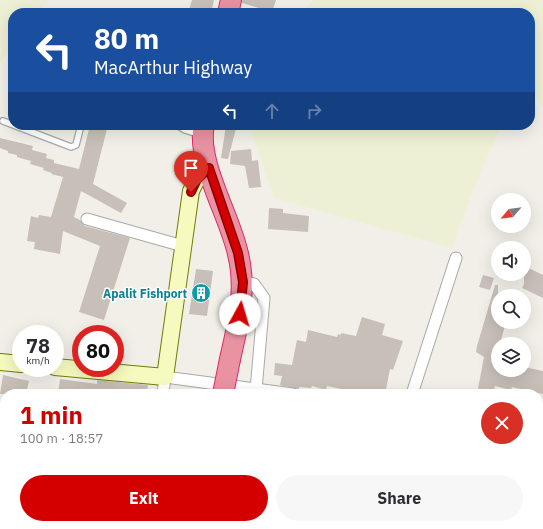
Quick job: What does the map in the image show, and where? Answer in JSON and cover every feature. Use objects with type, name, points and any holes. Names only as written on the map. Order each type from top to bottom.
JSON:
[{"type":"highway","points":[[203,130],[209,168],[238,253],[243,282],[240,314],[224,389]]},
{"type":"main road","points":[[64,368],[165,377],[191,192],[197,179],[209,168]]},
{"type":"main road","points":[[0,362],[12,363]]},
{"type":"street","points":[[87,219],[183,246]]},
{"type":"street","points":[[414,389],[456,258]]},
{"type":"street","points":[[243,282],[254,284],[264,298],[256,389]]},
{"type":"street","points":[[164,389],[165,377],[249,389]]},
{"type":"lane","points":[[4,121],[8,123]]},
{"type":"lane","points":[[27,130],[71,147],[76,145],[80,130]]},
{"type":"lane","points":[[185,130],[203,130]]},
{"type":"green space","points":[[0,0],[48,0],[42,8],[8,8],[8,53],[0,63]]},
{"type":"green space","points":[[313,0],[543,0],[543,107],[535,98],[535,8],[305,8]]},
{"type":"green space","points":[[251,130],[499,130],[471,195],[452,248],[274,198]]},
{"type":"building","points":[[192,0],[214,0],[212,8],[190,8]]},
{"type":"building","points":[[242,0],[276,0],[273,8],[259,8],[242,3]]},
{"type":"building","points":[[89,130],[107,130],[93,184],[127,203],[121,213],[81,191],[74,217],[80,220],[85,226],[130,238],[104,320],[79,312],[100,246],[63,231],[60,254],[34,249],[35,242],[27,241],[31,216],[38,218],[39,215],[51,217],[63,177],[51,174],[52,173],[43,170],[44,168],[30,164],[31,161],[8,153],[8,151],[0,148],[0,138],[33,146],[32,150],[47,154],[46,158],[54,160],[54,163],[79,169]]},
{"type":"building","points":[[225,130],[236,130],[228,159],[221,158]]},
{"type":"building","points":[[251,149],[252,161],[258,160],[261,187],[249,188],[245,166],[230,164],[231,151]]},
{"type":"building","points":[[269,208],[283,209],[283,213],[309,216],[308,232],[268,229]]},
{"type":"building","name":"Apalit Fishport","points":[[196,269],[213,271],[207,316],[189,314]]},
{"type":"building","points":[[531,269],[543,275],[543,298],[531,292],[531,289],[522,288],[524,281],[531,281]]},
{"type":"building","points":[[483,275],[491,277],[491,281],[493,281],[490,290],[479,287]]},
{"type":"building","points":[[495,285],[498,285],[498,289],[494,289]]},
{"type":"building","points":[[491,299],[491,329],[504,329],[502,337],[491,337],[491,377],[531,377],[531,368],[543,371],[543,389],[521,389],[512,387],[511,389],[507,389],[495,386],[494,389],[478,389],[484,357],[476,352]]},
{"type":"building","points":[[362,317],[385,324],[382,335],[403,341],[393,370],[390,369],[386,389],[341,389],[327,386],[326,389],[322,389],[312,386],[311,388],[299,387],[299,389],[280,385],[282,376],[274,375],[275,363],[292,365],[297,340],[306,342],[308,330],[337,337],[338,334],[341,335],[341,333],[356,336]]},
{"type":"building","points":[[3,375],[29,381],[27,389],[1,389]]},
{"type":"building","points":[[60,379],[97,384],[97,380],[148,385],[148,389],[59,389]]},
{"type":"place","name":"Apalit Fishport","points":[[201,293]]},
{"type":"route","points":[[191,192],[197,179],[209,168],[238,253],[243,282],[240,314]]}]
